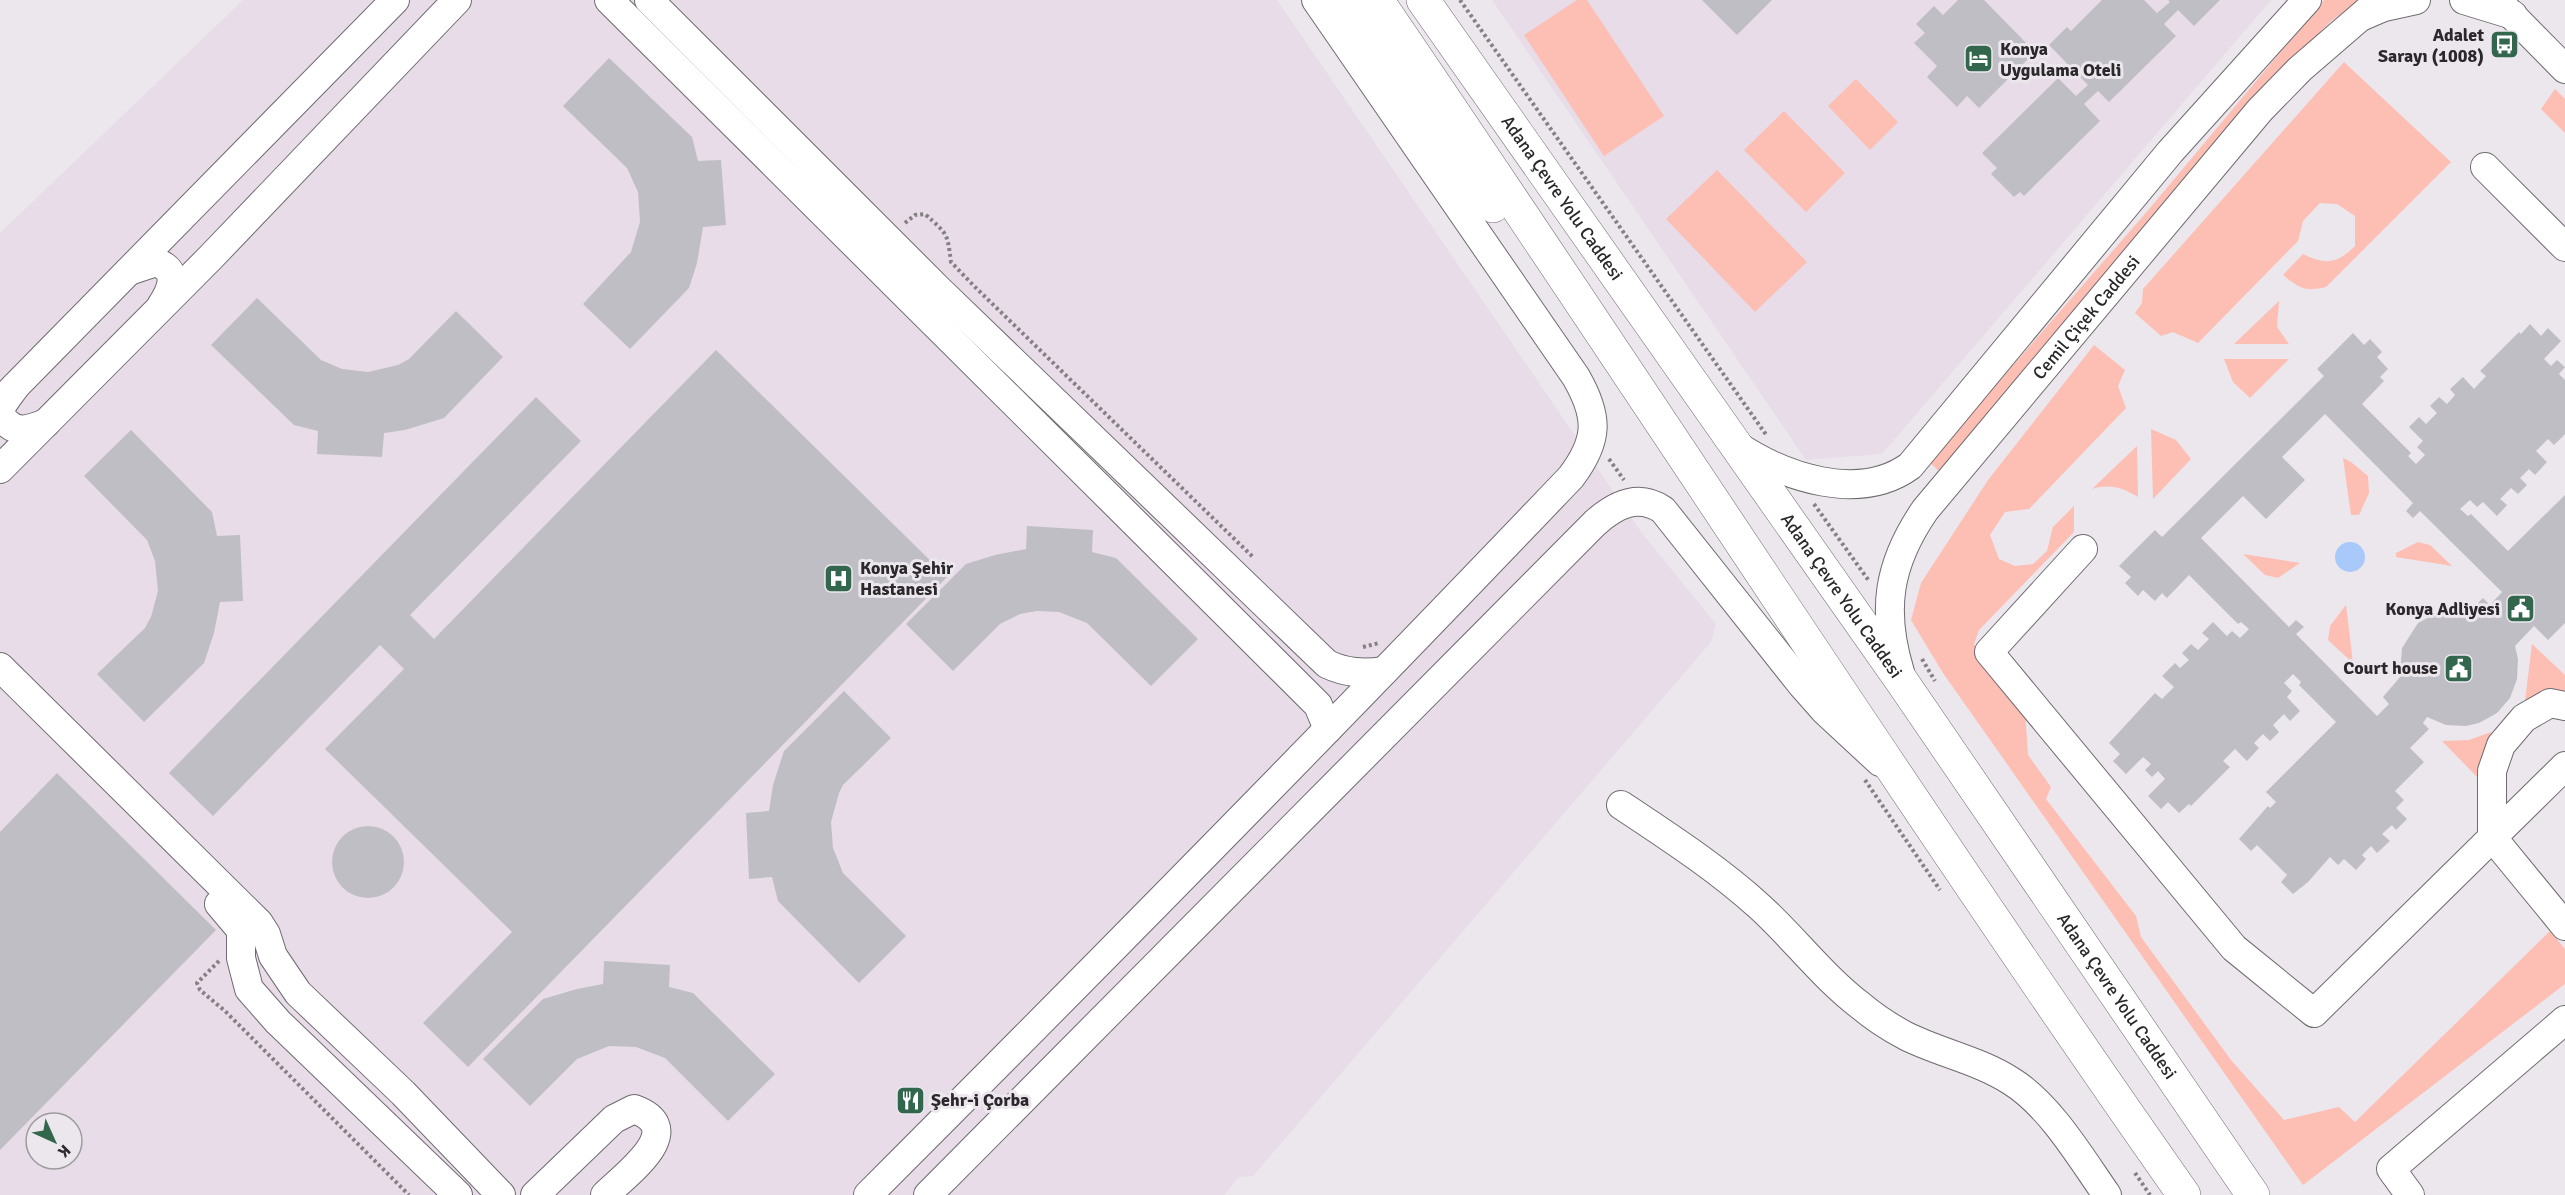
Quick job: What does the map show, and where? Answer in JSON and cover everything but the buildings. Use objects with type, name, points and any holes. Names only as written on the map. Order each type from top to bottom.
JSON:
[{"type":"highway","points":[[1346,0],[1485,196],[1529,242],[1560,268]]},
{"type":"highway","points":[[1377,0],[1560,268],[2037,985],[2184,1195]]},
{"type":"highway","name":"Adana Çevre Yolu Caddesi","points":[[1423,0],[1732,443],[1903,683],[2253,1195]]},
{"type":"highway","points":[[1448,0],[1526,123],[1572,214]]},
{"type":"street","points":[[46,423],[27,430],[17,429],[7,424],[1,416],[8,394],[395,0]]},
{"type":"street","points":[[0,469],[158,310],[457,0]]},
{"type":"street","points":[[609,0],[1318,705],[1328,729]]},
{"type":"street","points":[[650,0],[939,290],[1327,664],[1340,670],[1364,674],[1391,665]]},
{"type":"street","points":[[868,1195],[1174,889],[1391,665],[1571,477],[1585,458],[1592,443],[1594,426],[1591,408],[1576,377],[1316,0]]},
{"type":"street","points":[[1732,443],[1761,460],[1812,480],[1848,483],[1877,481],[1894,477],[1910,465],[2156,169],[2307,0]]},
{"type":"street","name":"Cemil Çiçek Caddesi","points":[[1903,683],[1890,638],[1888,608],[1891,587],[1906,541],[1938,493],[2260,110],[2300,69],[2372,8],[2416,0]]},
{"type":"street","points":[[2464,0],[2514,5],[2540,42],[2565,69]]},
{"type":"street","points":[[2485,167],[2565,248]]},
{"type":"street","points":[[129,271],[156,262],[170,271],[173,280],[171,291],[158,310]]},
{"type":"street","points":[[1910,465],[1911,483],[1917,490],[1926,494],[1938,493]]},
{"type":"street","points":[[928,1195],[1595,523],[1623,504],[1643,501],[1663,510],[1825,711],[1900,779]]},
{"type":"street","points":[[2083,549],[1989,652],[2234,948],[2314,1012],[2565,766]]},
{"type":"street","points":[[0,667],[259,923],[266,934],[273,956],[298,993],[403,1094],[501,1195]]},
{"type":"street","points":[[0,688],[237,922],[241,930],[241,958],[249,989],[278,1022],[458,1195]]},
{"type":"street","points":[[2565,706],[2550,703],[2524,718],[2501,745],[2492,771],[2492,837],[2565,926]]},
{"type":"street","points":[[1621,804],[1706,862],[1760,907],[1804,950],[1834,984],[1863,1008],[1906,1036],[1968,1059],[2013,1082],[2051,1117],[2108,1195]]},
{"type":"street","points":[[2410,1195],[2391,1169],[2565,1020]]},
{"type":"street","points":[[983,1080],[1007,1070],[1022,1072],[1026,1080],[1025,1091],[1011,1112]]},
{"type":"street","points":[[535,1195],[614,1119],[634,1109],[645,1113],[655,1123],[656,1141],[605,1195]]},
{"type":"path","points":[[896,221],[905,223],[915,215],[925,214],[934,222],[951,243],[951,262],[1258,562]]},
{"type":"path","points":[[1356,649],[1379,642],[1391,665]]},
{"type":"path","points":[[224,955],[196,983],[200,990],[225,1011],[409,1195]]},
{"type":"shaded area","name":"Konya Şehir Hastanesi","points":[[243,0],[1277,0],[1641,532],[1716,624],[1711,642],[1253,1176],[1239,1177],[1224,1195],[0,1195],[0,233]]},
{"type":"shaded area","points":[[1492,0],[2271,0],[1882,454],[1806,460]]},
{"type":"shaded area","points":[[1577,0],[1587,0],[1664,116],[1604,156],[1524,35]]},
{"type":"shaded area","points":[[2324,0],[2360,0],[2331,21],[2280,73],[1939,471],[1929,462],[2150,208]]},
{"type":"shaded area","points":[[2344,62],[2451,162],[2326,287],[2303,288],[2283,275],[2303,254],[2318,260],[2330,261],[2342,256],[2355,246],[2355,216],[2337,204],[2320,203],[2303,221],[2298,241],[2198,343],[2173,332],[2161,336],[2135,313],[2142,303],[2143,289]]},
{"type":"shaded area","points":[[1856,79],[1898,122],[1870,150],[1828,106]]},
{"type":"shaded area","points":[[2555,89],[2565,99],[2565,133],[2541,109]]},
{"type":"shaded area","points":[[1784,111],[1845,173],[1806,212],[1744,150]]},
{"type":"shaded area","points":[[1717,170],[1807,262],[1755,312],[1666,219]]},
{"type":"shaded area","points":[[2279,301],[2277,327],[2289,344],[2234,344]]},
{"type":"shaded area","points":[[2094,345],[2125,370],[2118,386],[2126,408],[2029,509],[2005,512],[1990,535],[1999,559],[2015,566],[2033,564],[2047,551],[2053,527],[2074,506],[2074,532],[1979,630],[1974,644],[2025,711],[2028,755],[2051,787],[2046,799],[2136,916],[2141,937],[2231,1060],[2284,1120],[2339,1107],[2355,1122],[2550,931],[2565,949],[2565,984],[2303,1185],[1943,673],[1911,620],[1921,583],[1988,480]]},
{"type":"shaded area","points":[[2224,359],[2289,359],[2250,398],[2233,382]]},
{"type":"shaded area","points":[[2151,429],[2176,440],[2191,459],[2153,499]]},
{"type":"shaded area","points":[[2137,446],[2138,497],[2116,487],[2092,489]]},
{"type":"shaded area","points":[[2343,458],[2368,476],[2369,493],[2359,515],[2351,515]]},
{"type":"shaded area","points":[[2418,542],[2430,545],[2452,566],[2396,557],[2396,553]]},
{"type":"shaded area","points":[[2243,554],[2300,563],[2278,578],[2265,575]]},
{"type":"shaded area","points":[[2346,605],[2353,663],[2328,640],[2330,626]]},
{"type":"shaded area","points":[[2532,644],[2565,675],[2565,694],[2525,701]]},
{"type":"shaded area","points":[[2491,732],[2485,756],[2485,785],[2442,741],[2469,740]]},
{"type":"water","points":[[2350,542],[2361,546],[2365,557],[2361,568],[2350,572],[2339,568],[2335,557],[2339,546]]},
{"type":"place","name":"Adalet Sarayı (1008)","points":[[2505,45]]},
{"type":"place","name":"Konya Uygulama Oteli","points":[[1979,59]]},
{"type":"place","name":"Konya Şehir Hastanesi","points":[[839,578]]},
{"type":"place","name":"Konya Adliyesi","points":[[2521,609]]},
{"type":"place","name":"Court house","points":[[2459,668]]},
{"type":"place","name":"Şehr-i Çorba","points":[[910,1100]]}]
